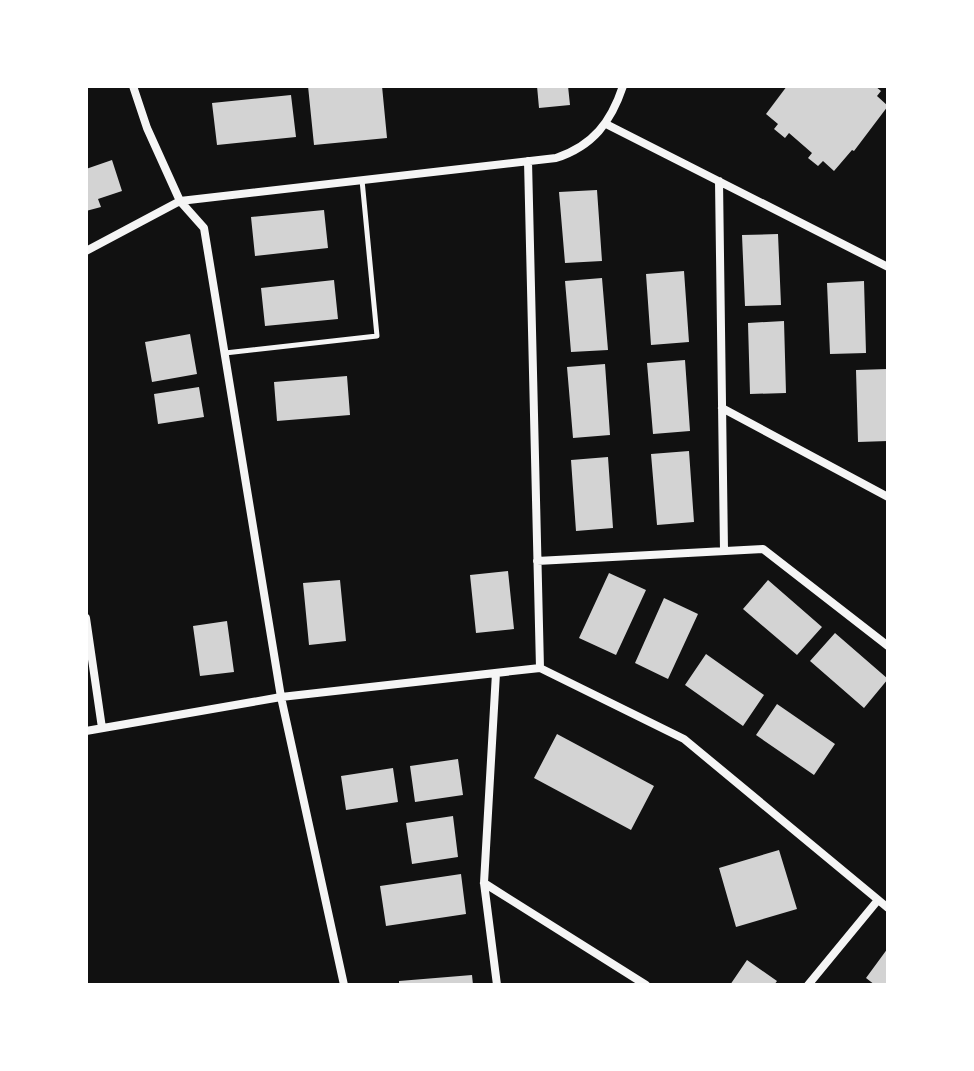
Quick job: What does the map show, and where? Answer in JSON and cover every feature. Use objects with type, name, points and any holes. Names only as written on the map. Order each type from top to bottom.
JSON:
[{"type":"street","points":[[133,86],[147,128],[180,201],[204,228],[281,697],[344,985]]},
{"type":"street","points":[[86,251],[180,201],[556,158],[585,145],[606,124],[623,86]]},
{"type":"street","points":[[606,124],[888,267]]},
{"type":"street","points":[[528,161],[540,668]]},
{"type":"street","points":[[719,181],[724,551]]},
{"type":"street","points":[[722,408],[888,497]]},
{"type":"street","points":[[537,561],[763,549],[888,646]]},
{"type":"street","points":[[86,618],[102,728]]},
{"type":"street","points":[[86,731],[281,697],[540,668],[684,739],[888,908]]},
{"type":"street","points":[[496,673],[484,883],[497,985]]},
{"type":"street","points":[[484,883],[646,985]]},
{"type":"street","points":[[808,985],[878,900]]},
{"type":"lane","points":[[225,353],[377,336],[362,180]]},
{"type":"building","points":[[308,86],[382,86],[387,138],[314,145]]},
{"type":"building","points":[[537,86],[568,86],[570,105],[539,108]]},
{"type":"building","points":[[787,86],[875,86],[881,91],[877,96],[888,106],[854,151],[834,171],[823,161],[818,166],[808,158],[812,153],[789,133],[785,138],[774,129],[778,124],[766,114]]},
{"type":"building","points":[[291,95],[296,137],[217,145],[212,103]]},
{"type":"building","points":[[112,160],[122,191],[98,199],[101,207],[86,211],[86,169]]},
{"type":"building","points":[[597,190],[602,261],[565,263],[559,192]]},
{"type":"building","points":[[324,210],[328,248],[255,256],[251,217]]},
{"type":"building","points":[[778,234],[781,305],[745,306],[742,235]]},
{"type":"building","points":[[684,271],[689,342],[651,345],[646,274]]},
{"type":"building","points":[[602,278],[608,350],[571,352],[565,281]]},
{"type":"building","points":[[334,280],[338,319],[265,326],[261,288]]},
{"type":"building","points":[[864,281],[866,353],[830,354],[827,283]]},
{"type":"building","points":[[784,321],[786,393],[750,394],[748,323]]},
{"type":"building","points":[[190,334],[197,374],[152,382],[145,342]]},
{"type":"building","points":[[685,360],[690,431],[653,434],[647,363]]},
{"type":"building","points":[[605,364],[610,435],[573,438],[567,367]]},
{"type":"building","points":[[888,369],[888,441],[858,442],[856,370]]},
{"type":"building","points":[[347,376],[350,415],[277,421],[274,382]]},
{"type":"building","points":[[199,387],[204,417],[158,424],[154,394]]},
{"type":"building","points":[[689,451],[694,522],[657,525],[651,454]]},
{"type":"building","points":[[608,457],[613,528],[576,531],[571,460]]},
{"type":"building","points":[[508,571],[514,629],[476,633],[470,575]]},
{"type":"building","points":[[609,573],[646,590],[616,655],[579,638]]},
{"type":"building","points":[[340,580],[346,641],[309,645],[303,583]]},
{"type":"building","points":[[768,580],[822,627],[797,655],[743,609]]},
{"type":"building","points":[[664,598],[698,614],[668,679],[635,663]]},
{"type":"building","points":[[227,621],[234,672],[200,676],[193,626]]},
{"type":"building","points":[[835,633],[888,679],[864,708],[810,661]]},
{"type":"building","points":[[706,654],[764,695],[743,726],[685,685]]},
{"type":"building","points":[[777,704],[835,744],[814,775],[756,735]]},
{"type":"building","points":[[557,734],[654,786],[631,830],[534,778]]},
{"type":"building","points":[[458,759],[463,795],[415,802],[410,766]]},
{"type":"building","points":[[393,768],[398,802],[346,810],[341,776]]},
{"type":"building","points":[[453,816],[458,857],[412,864],[406,823]]},
{"type":"building","points":[[779,850],[797,909],[736,927],[719,868]]},
{"type":"building","points":[[461,874],[466,914],[386,926],[380,886]]},
{"type":"building","points":[[888,948],[888,985],[875,985],[866,978]]},
{"type":"building","points":[[747,960],[777,981],[774,985],[730,985]]},
{"type":"building","points":[[472,975],[473,985],[399,985],[399,981]]}]
